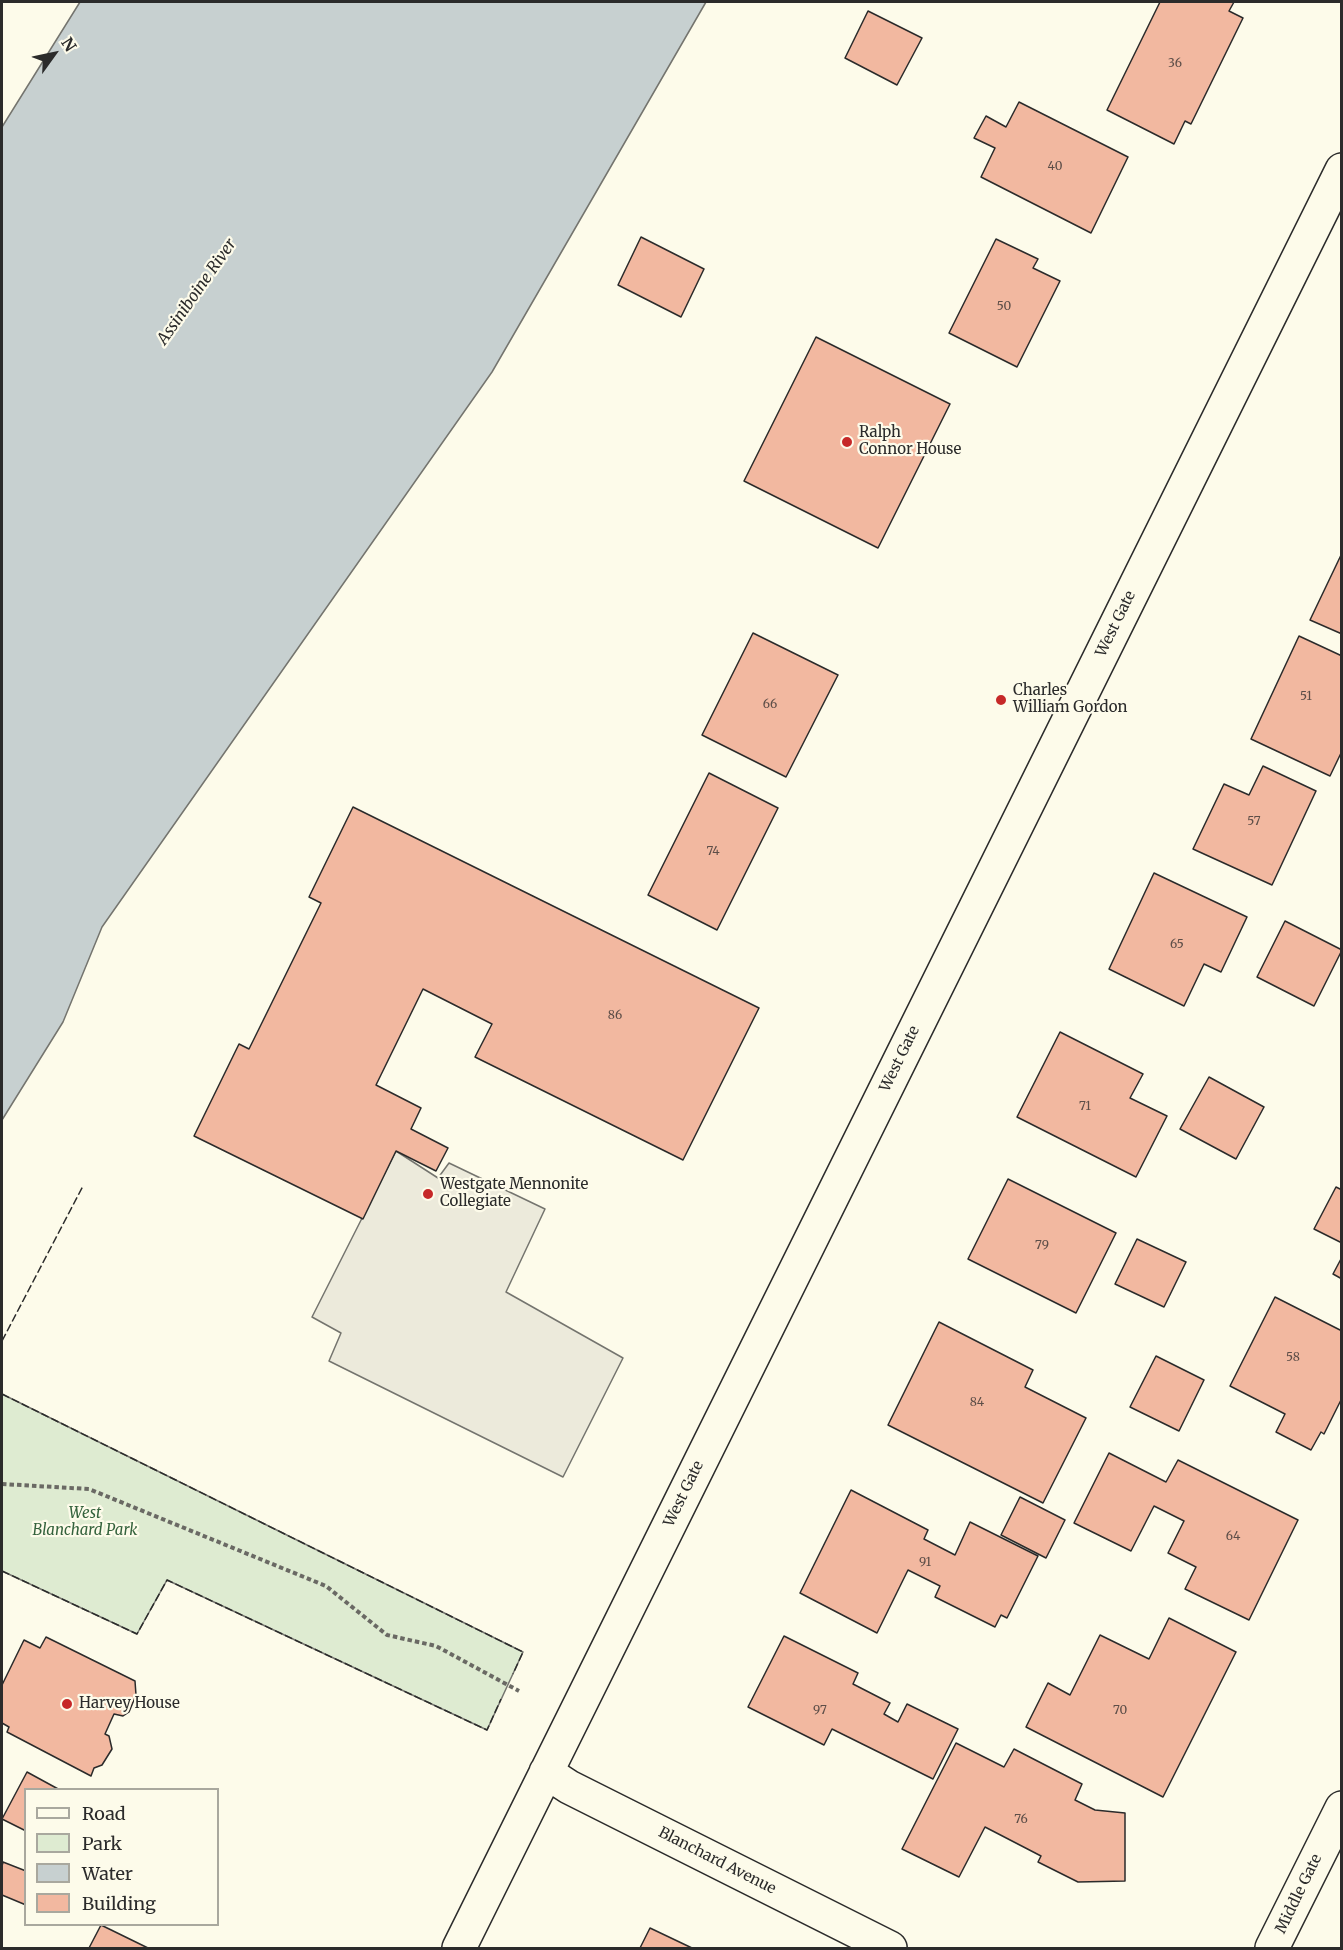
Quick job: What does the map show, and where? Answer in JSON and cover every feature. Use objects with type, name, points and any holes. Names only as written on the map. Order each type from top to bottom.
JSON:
[{"type":"street","name":"West Gate","points":[[459,1948],[1341,170]]},
{"type":"street","name":"Blanchard Avenue","points":[[546,1772],[569,1787],[890,1948]]},
{"type":"street","name":"Middle Gate","points":[[1272,1948],[1341,1808]]},
{"type":"path","points":[[2,1484],[89,1488],[326,1586],[387,1635],[436,1646],[519,1691]]},
{"type":"green space","name":"West Blanchard Park","points":[[2,1394],[523,1652],[487,1730],[167,1580],[137,1634],[2,1571]]},
{"type":"shaded area","points":[[396,1151],[438,1178],[449,1163],[545,1209],[506,1292],[623,1358],[563,1477],[329,1361],[341,1333],[312,1317]]},
{"type":"water","name":"Assiniboine River","points":[[80,2],[706,2],[492,372],[102,927],[63,1022],[2,1120],[2,127]]},
{"type":"building","points":[[1160,2],[1234,2],[1229,11],[1243,18],[1191,124],[1185,121],[1174,144],[1107,110]]},
{"type":"building","points":[[868,11],[922,38],[897,85],[845,58]]},
{"type":"building","points":[[1019,102],[1128,157],[1091,233],[981,177],[995,148],[974,138],[986,116],[1006,127]]},
{"type":"building","points":[[641,237],[704,269],[681,317],[618,285]]},
{"type":"building","points":[[996,239],[1038,259],[1033,268],[1060,281],[1017,367],[949,333]]},
{"type":"building","name":"Ralph Connor House","points":[[816,337],[950,404],[878,548],[744,481]]},
{"type":"building","points":[[1342,553],[1342,634],[1310,620]]},
{"type":"building","points":[[753,633],[838,675],[786,777],[702,735]]},
{"type":"building","points":[[1299,636],[1342,656],[1342,751],[1330,776],[1251,739]]},
{"type":"building","points":[[1263,766],[1316,791],[1272,885],[1193,849],[1224,784],[1249,795]]},
{"type":"building","points":[[709,773],[778,808],[717,930],[648,895]]},
{"type":"building","points":[[353,807],[759,1008],[683,1160],[475,1057],[492,1024],[423,989],[376,1085],[421,1108],[411,1129],[448,1148],[436,1171],[396,1151],[363,1219],[194,1136],[239,1044],[249,1049],[321,903],[309,897]]},
{"type":"building","points":[[1154,873],[1247,917],[1221,972],[1204,964],[1184,1006],[1109,969]]},
{"type":"building","points":[[1285,921],[1342,950],[1314,1006],[1257,977]]},
{"type":"building","points":[[1060,1032],[1143,1074],[1130,1098],[1167,1116],[1136,1177],[1017,1117]]},
{"type":"building","points":[[1209,1077],[1264,1107],[1236,1159],[1180,1129]]},
{"type":"building","points":[[1008,1179],[1116,1233],[1076,1313],[968,1259]]},
{"type":"building","points":[[1336,1187],[1342,1190],[1342,1243],[1314,1229]]},
{"type":"building","points":[[1137,1239],[1186,1262],[1164,1307],[1115,1284]]},
{"type":"building","points":[[1342,1257],[1342,1279],[1333,1274]]},
{"type":"building","points":[[1275,1297],[1342,1331],[1342,1398],[1324,1434],[1321,1432],[1311,1450],[1276,1432],[1285,1414],[1230,1386]]},
{"type":"building","points":[[939,1322],[1033,1370],[1025,1387],[1086,1418],[1043,1503],[888,1425]]},
{"type":"building","points":[[1156,1356],[1204,1380],[1179,1431],[1130,1407]]},
{"type":"building","points":[[1109,1453],[1166,1482],[1178,1460],[1298,1520],[1249,1620],[1185,1589],[1196,1567],[1168,1553],[1184,1521],[1154,1506],[1131,1551],[1074,1523]]},
{"type":"building","points":[[851,1490],[928,1530],[924,1539],[955,1555],[970,1522],[1038,1556],[1007,1618],[1001,1615],[995,1627],[935,1597],[940,1586],[908,1570],[877,1633],[800,1593]]},
{"type":"building","points":[[1020,1497],[1065,1520],[1046,1558],[1001,1535]]},
{"type":"building","points":[[1169,1618],[1236,1652],[1163,1797],[1026,1727],[1048,1683],[1070,1695],[1100,1635],[1149,1659]]},
{"type":"building","points":[[784,1636],[858,1673],[853,1684],[890,1703],[884,1714],[898,1722],[907,1704],[958,1729],[933,1779],[832,1729],[824,1745],[748,1707]]},
{"type":"building","name":"Harvey House","points":[[46,1637],[135,1681],[136,1695],[129,1712],[123,1716],[114,1714],[105,1734],[109,1736],[112,1749],[102,1765],[94,1768],[91,1776],[7,1732],[9,1727],[2,1723],[2,1685],[24,1640],[40,1648]]},
{"type":"building","points":[[956,1743],[1004,1767],[1014,1749],[1082,1784],[1075,1800],[1095,1810],[1125,1813],[1125,1881],[1078,1882],[1038,1862],[1041,1856],[985,1827],[959,1877],[902,1849]]},
{"type":"building","points":[[27,1772],[56,1788],[24,1788],[24,1830],[2,1819]]},
{"type":"building","points":[[3,1862],[24,1870],[24,1904],[2,1895]]},
{"type":"building","points":[[100,1926],[103,1926],[148,1948],[89,1948]]},
{"type":"building","points":[[650,1928],[692,1948],[640,1948]]},
{"type":"fence","points":[[2,1341],[83,1186]]},
{"type":"fence","points":[[2,1394],[523,1652],[513,1674]]},
{"type":"fence","points":[[2,1571],[137,1634],[167,1580],[487,1730],[501,1699]]},
{"type":"place","name":"Ralph Connor House","points":[[847,442]]},
{"type":"place","name":"Charles William Gordon","points":[[1001,700]]},
{"type":"place","name":"Westgate Mennonite Collegiate","points":[[428,1194]]},
{"type":"place","name":"Harvey House","points":[[67,1704]]}]
